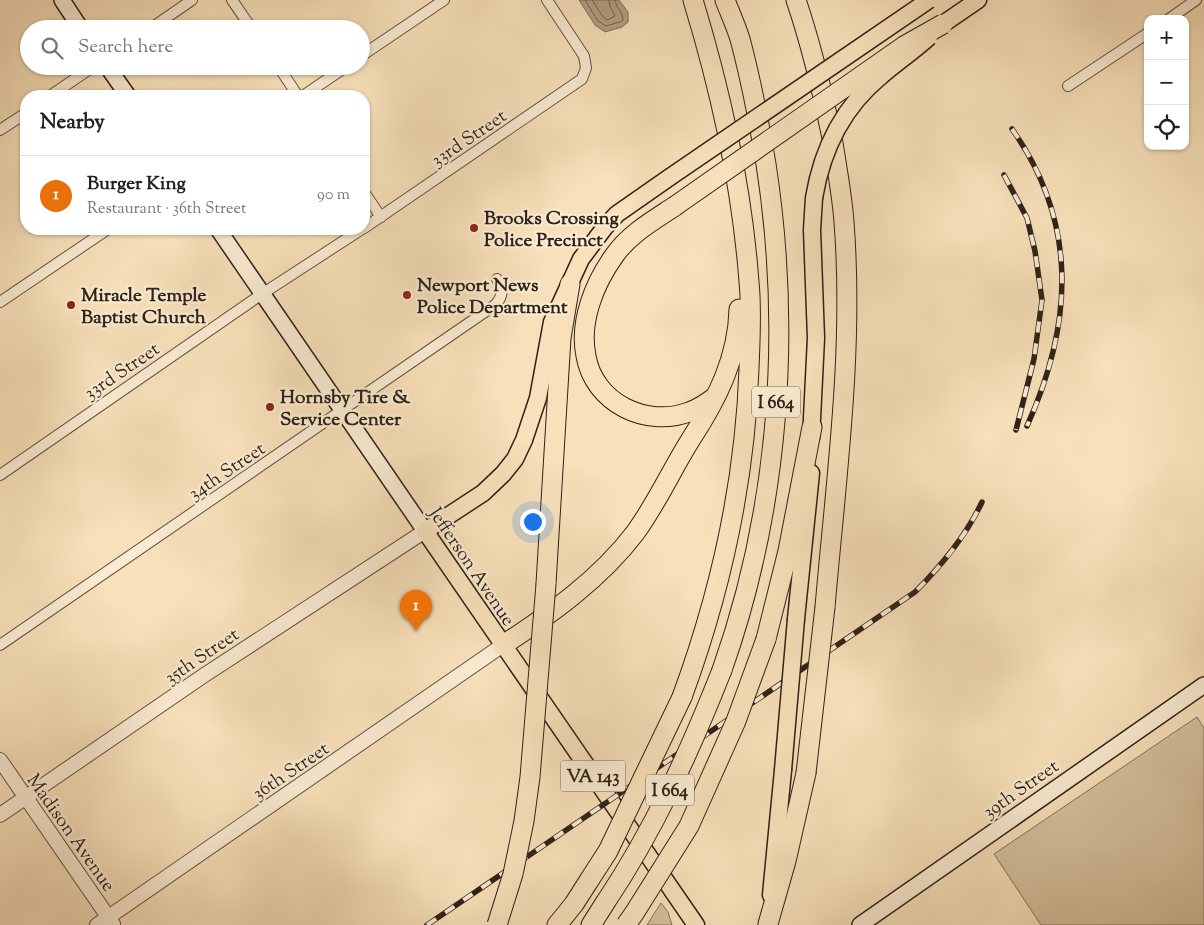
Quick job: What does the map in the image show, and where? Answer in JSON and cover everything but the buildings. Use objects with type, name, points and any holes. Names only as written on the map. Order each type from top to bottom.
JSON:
[{"type":"highway","name":"I 664","points":[[557,925],[574,904],[617,834],[682,697],[709,618],[723,566],[741,466],[748,391],[751,326],[750,283],[734,162],[710,57],[693,0]]},
{"type":"highway","name":"I 664","points":[[590,925],[650,830],[684,760],[722,670],[744,600],[761,526],[774,436],[779,350],[778,280],[771,198],[760,128],[740,37],[725,0]]},
{"type":"highway","points":[[732,0],[740,37]]},
{"type":"highway","points":[[768,924],[786,861],[806,774],[824,606],[845,372],[846,250],[838,171],[813,55],[796,0]]},
{"type":"highway","points":[[716,396],[688,412],[665,416],[643,416],[619,404],[602,391],[594,380],[584,346],[586,320],[593,296],[614,255],[642,228],[904,46],[943,24]]},
{"type":"highway","points":[[503,645],[586,585],[616,555],[650,510],[716,396],[730,366],[739,324],[739,283],[743,227]]},
{"type":"highway","points":[[497,925],[513,874],[524,822],[530,777],[546,584],[561,338],[570,284]]},
{"type":"highway","points":[[626,925],[689,826],[736,721],[766,640],[792,535],[812,427]]},
{"type":"main road","points":[[62,0],[75,20]]},
{"type":"main road","points":[[425,531],[483,493],[503,474],[515,459],[524,440],[538,398],[552,322],[581,259],[605,227],[618,214],[929,0]]},
{"type":"main road","points":[[768,924],[811,471],[816,338],[812,230],[814,198],[818,177],[828,146],[846,112],[865,90],[880,76],[910,54],[943,24],[978,0]]},
{"type":"main road","points":[[113,75],[124,90]]},
{"type":"main road","name":"Jefferson Avenue","points":[[222,235],[696,925]]},
{"type":"main road","name":"39th Street","points":[[860,925],[1204,685]]},
{"type":"street","points":[[163,20],[192,0]]},
{"type":"street","points":[[232,0],[246,20]]},
{"type":"street","points":[[370,50],[444,0]]},
{"type":"street","name":"33rd Street","points":[[370,224],[580,82],[586,68],[584,56],[546,0]]},
{"type":"street","points":[[1175,15],[1196,0]]},
{"type":"street","points":[[1068,86],[1144,36]]},
{"type":"street","points":[[59,90],[81,75]]},
{"type":"street","points":[[284,75],[294,90]]},
{"type":"street","points":[[312,90],[334,75]]},
{"type":"street","points":[[0,130],[20,117]]},
{"type":"street","points":[[370,201],[381,217]]},
{"type":"street","points":[[0,302],[99,235]]},
{"type":"street","name":"33rd Street","points":[[0,474],[262,294],[352,235]]},
{"type":"street","name":"34th Street","points":[[0,645],[495,305],[500,300],[502,290],[497,279]]},
{"type":"street","name":"35th Street","points":[[0,815],[203,676],[425,531]]},
{"type":"street","name":"36th Street","points":[[106,922],[503,645]]},
{"type":"street","name":"Madison Avenue","points":[[0,760],[106,922]]},
{"type":"shaded area","points":[[1197,717],[1204,728],[1204,925],[1041,925],[994,854]]},
{"type":"shaded area","points":[[661,903],[668,912],[672,925],[647,925]]},
{"type":"water","points":[[579,0],[619,0],[628,12],[628,22],[622,27],[605,32],[595,25]]},
{"type":"railway","points":[[1012,129],[1034,165],[1049,201],[1058,238],[1062,275],[1060,312],[1053,350],[1042,388],[1027,426]]},
{"type":"railway","points":[[1004,175],[1027,218],[1035,251],[1042,300],[1034,359],[1016,430]]},
{"type":"railway","points":[[427,925],[915,592],[953,550],[969,527],[982,502]]},
{"type":"place","name":"Brooks Crossing Police Precinct","points":[[474,228]]},
{"type":"place","name":"Newport News Police Department","points":[[407,295]]},
{"type":"place","name":"Miracle Temple Baptist Church","points":[[71,305]]},
{"type":"place","name":"Hornsby Tire & Service Center","points":[[270,407]]},
{"type":"place","name":"Burger King","points":[[416,631]]}]
